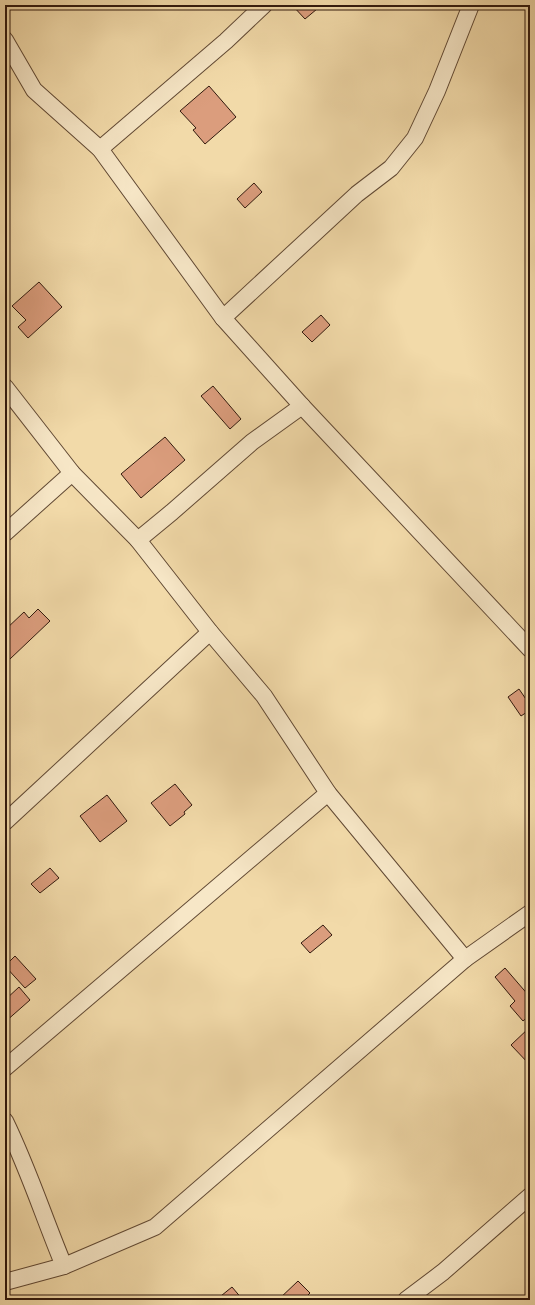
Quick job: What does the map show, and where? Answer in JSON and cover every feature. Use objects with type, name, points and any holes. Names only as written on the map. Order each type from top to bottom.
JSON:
[{"type":"street","points":[[100,149],[226,41],[264,5]]},
{"type":"street","points":[[223,318],[357,194],[391,168],[415,138],[437,91],[471,5]]},
{"type":"street","points":[[5,40],[34,90],[100,149],[223,318],[302,406],[530,649]]},
{"type":"street","points":[[5,387],[72,473],[138,540],[210,632],[264,696],[328,792],[465,959]]},
{"type":"street","points":[[138,540],[252,442],[302,406]]},
{"type":"street","points":[[5,533],[72,473]]},
{"type":"street","points":[[5,822],[210,632]]},
{"type":"street","points":[[5,1068],[328,792]]},
{"type":"street","points":[[5,1282],[64,1266],[155,1227],[465,959],[530,913]]},
{"type":"street","points":[[5,1121],[64,1266]]},
{"type":"street","points":[[406,1300],[443,1272],[530,1196]]},
{"type":"building","points":[[292,5],[313,5],[317,9],[305,19]]},
{"type":"building","points":[[209,86],[236,117],[205,144],[193,130],[196,128],[180,111]]},
{"type":"building","points":[[254,183],[262,192],[245,208],[237,199]]},
{"type":"building","points":[[39,282],[62,307],[28,338],[18,327],[26,320],[12,306]]},
{"type":"building","points":[[321,315],[330,325],[312,342],[302,332]]},
{"type":"building","points":[[213,386],[241,419],[230,429],[201,396]]},
{"type":"building","points":[[165,437],[185,460],[141,498],[121,474]]},
{"type":"building","points":[[38,609],[50,621],[10,659],[5,654],[5,630],[24,612],[29,618]]},
{"type":"building","points":[[519,689],[530,705],[530,710],[521,716],[508,697]]},
{"type":"building","points":[[175,784],[192,805],[184,812],[185,814],[170,826],[151,803]]},
{"type":"building","points":[[107,795],[127,821],[100,842],[80,816]]},
{"type":"building","points":[[50,868],[59,878],[40,893],[31,884]]},
{"type":"building","points":[[323,925],[332,935],[310,953],[301,943]]},
{"type":"building","points":[[15,956],[36,979],[25,988],[5,966]]},
{"type":"building","points":[[505,968],[530,997],[530,1015],[523,1021],[510,1006],[515,1001],[495,977]]},
{"type":"building","points":[[19,987],[30,1000],[5,1022],[5,1000]]},
{"type":"building","points":[[530,1027],[530,1065],[511,1045]]},
{"type":"building","points":[[298,1281],[310,1293],[303,1300],[278,1300]]},
{"type":"building","points":[[232,1287],[243,1300],[216,1300]]}]
